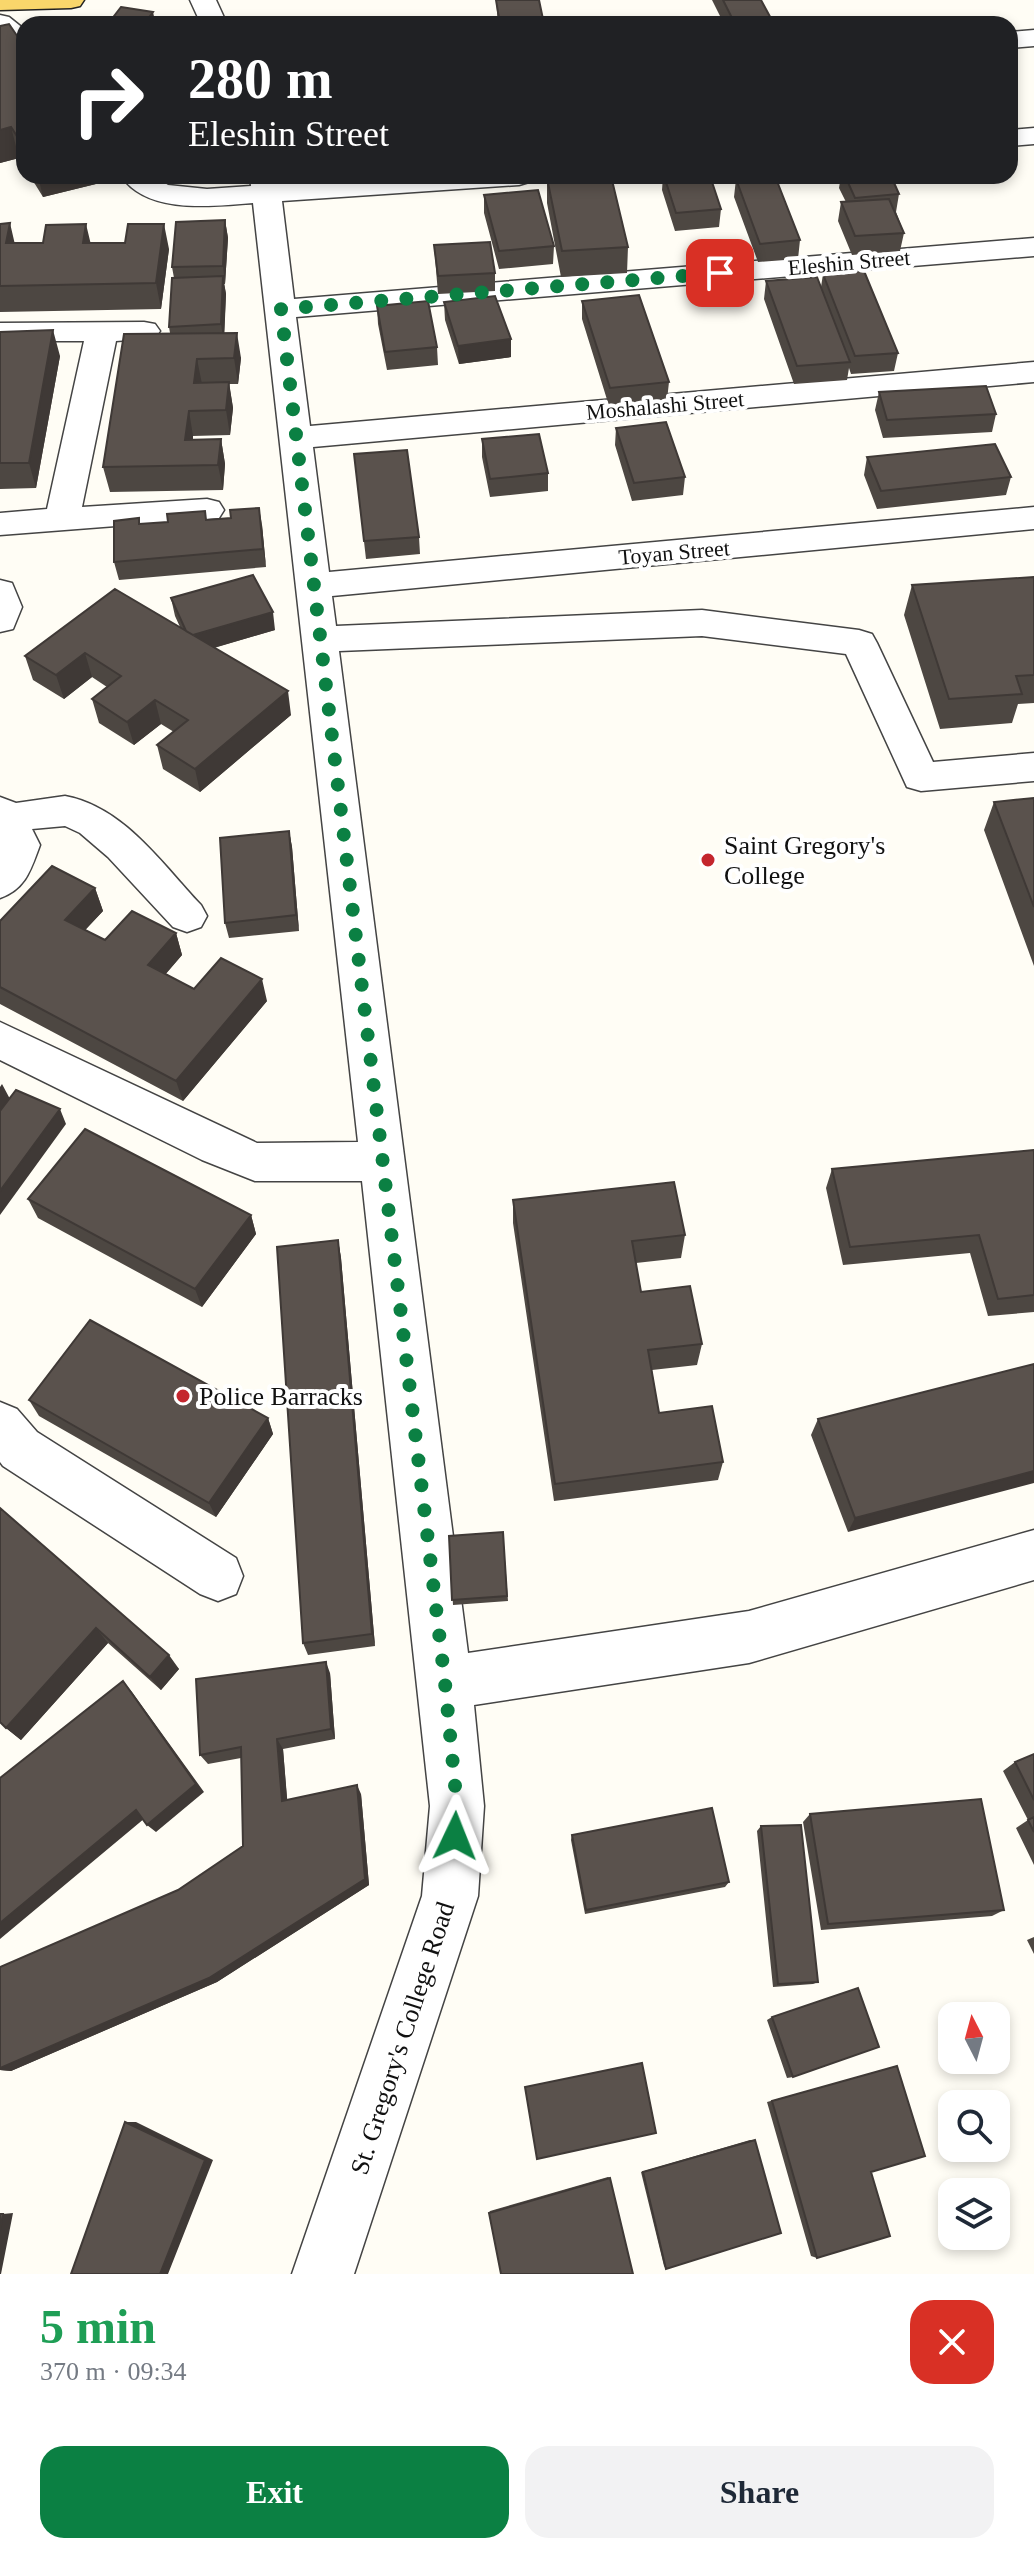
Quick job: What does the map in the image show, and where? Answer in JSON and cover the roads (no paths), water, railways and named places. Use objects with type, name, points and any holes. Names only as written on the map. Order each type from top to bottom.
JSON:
[{"type":"main road","points":[[4,8],[71,0]]},
{"type":"street","points":[[4,8],[16,28]]},
{"type":"street","points":[[147,184],[160,193],[180,197],[266,186],[317,184]]},
{"type":"street","name":"St. Gregory's College Road","points":[[266,186],[445,1683],[457,1806],[450,1896],[323,2274]]},
{"type":"street","name":"Eleshin Street","points":[[281,309],[1034,247]]},
{"type":"street","points":[[62,520],[102,331]]},
{"type":"street","points":[[0,332],[144,331]]},
{"type":"street","name":"Moshalashi Street","points":[[296,438],[1034,372]]},
{"type":"street","points":[[0,524],[207,510]]},
{"type":"street","name":"Toyan Street","points":[[314,586],[1034,518]]},
{"type":"street","points":[[0,592],[4,607],[0,620]]},
{"type":"street","points":[[321,639],[702,623],[859,643],[921,777],[1034,767]]},
{"type":"street","points":[[0,882],[9,873],[20,845],[4,816],[48,811],[82,815],[101,828],[187,916]]},
{"type":"street","points":[[0,1040],[218,1147],[255,1162],[349,1160],[383,1164]]},
{"type":"street","points":[[0,1425],[20,1449],[218,1576]]},
{"type":"street","points":[[445,1683],[749,1637],[1034,1555]]},
{"type":"place","name":"Saint Gregory's College","points":[[708,860]]},
{"type":"place","name":"Police Barracks","points":[[183,1396]]}]
